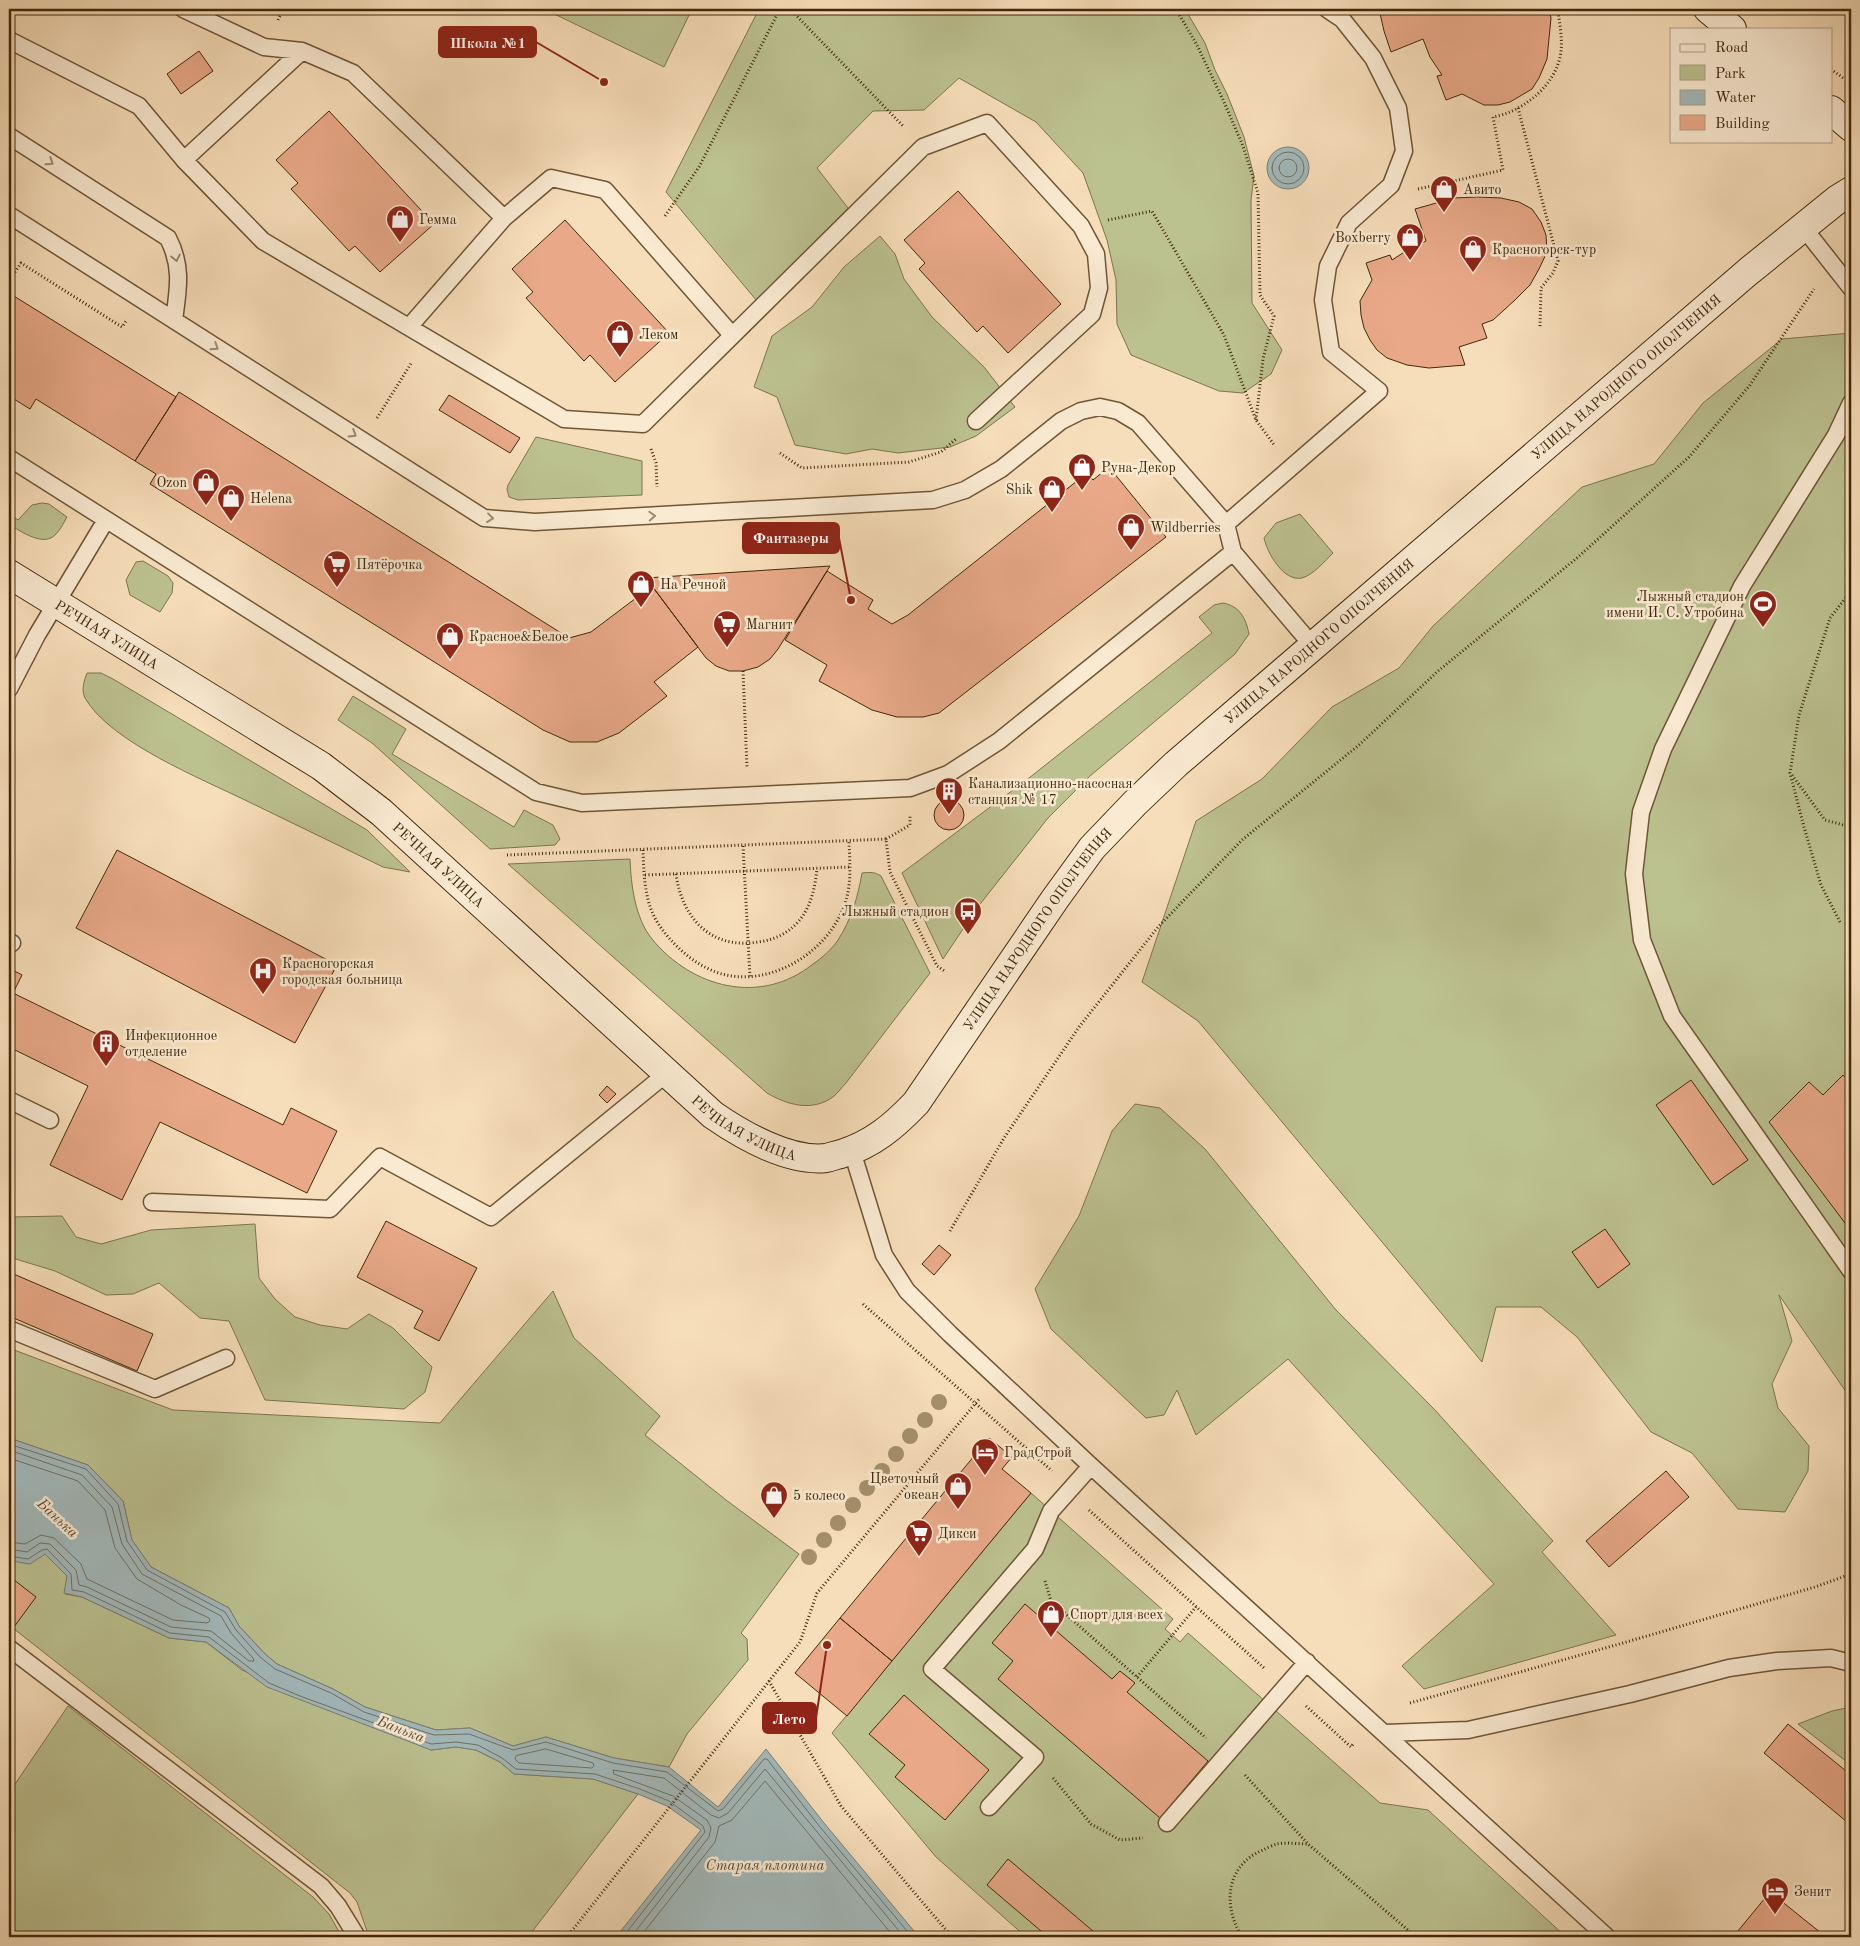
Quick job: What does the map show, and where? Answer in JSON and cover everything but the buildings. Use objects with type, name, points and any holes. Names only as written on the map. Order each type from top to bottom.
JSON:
[{"type":"main road","points":[[1708,9],[1731,28]]},
{"type":"main road","points":[[1832,111],[1851,127]]},
{"type":"main road","name":"УЛИЦА НАРОДНОГО ОПОЛЧЕНИЯ","points":[[852,1151],[872,1142],[893,1127],[916,1103],[1092,848],[1135,803],[1176,764],[1312,645],[1803,227],[1851,191]]},
{"type":"main road","name":"РЕЧНАЯ УЛИЦА","points":[[9,574],[322,766],[381,812],[713,1115],[738,1132],[769,1146],[799,1156],[826,1158],[852,1151]]},
{"type":"lane","points":[[183,9],[264,47],[302,52],[353,73],[504,218]]},
{"type":"lane","points":[[1226,524],[1378,391],[1331,352],[1323,300],[1328,266],[1349,222],[1391,185],[1404,151],[1398,108],[1373,58],[1342,19],[1327,9]]},
{"type":"lane","points":[[9,40],[139,106],[184,160],[263,240],[564,419],[643,424],[923,147],[987,123],[1081,226],[1096,254],[1099,288],[1092,314],[976,421]]},
{"type":"lane","points":[[184,160],[302,52]]},
{"type":"lane","points":[[9,136],[168,238],[175,251],[180,278],[174,320]]},
{"type":"lane","points":[[409,328],[504,218],[551,178],[605,190],[732,335]]},
{"type":"lane","points":[[9,215],[484,518],[545,521],[933,500],[965,490],[1001,469],[1061,421],[1081,411],[1100,406],[1118,411],[1138,422],[1226,524],[1233,552],[1312,645]]},
{"type":"lane","points":[[1803,227],[1851,288]]},
{"type":"lane","points":[[1851,403],[1836,435],[1742,586],[1663,749],[1641,812],[1634,874],[1642,940],[1672,1016],[1851,1271]]},
{"type":"lane","points":[[9,458],[536,792],[582,803],[910,788],[948,774],[999,741],[1233,552]]},
{"type":"lane","points":[[9,689],[56,603],[106,520]]},
{"type":"lane","points":[[152,1202],[330,1209],[380,1157],[491,1217],[666,1074]]},
{"type":"lane","points":[[9,1100],[50,1120]]},
{"type":"lane","points":[[852,1151],[884,1255],[907,1291],[1091,1466],[1607,1937]]},
{"type":"lane","points":[[9,1329],[155,1389],[226,1358]]},
{"type":"lane","points":[[989,1807],[1035,1757],[932,1669],[1036,1549],[1051,1511],[1091,1466]]},
{"type":"lane","points":[[9,1648],[321,1886],[338,1906],[357,1937]]},
{"type":"lane","points":[[1385,1733],[1468,1730],[1630,1694],[1729,1668],[1767,1662],[1832,1658],[1851,1663]]},
{"type":"lane","points":[[1167,1823],[1307,1662]]},
{"type":"path","points":[[649,240],[699,167],[780,9]]},
{"type":"path","points":[[790,9],[891,114]]},
{"type":"path","points":[[1176,9],[1197,45],[1224,102],[1243,146],[1258,193],[1260,295],[1274,316],[1263,359],[1256,420]]},
{"type":"path","points":[[1391,185],[1414,190],[1502,170],[1493,117],[1518,108],[1539,93],[1551,78],[1559,61],[1562,37],[1559,9]]},
{"type":"path","points":[[1518,108],[1558,261],[1552,274],[1541,288],[1540,326]]},
{"type":"path","points":[[1081,226],[1152,211],[1224,335],[1256,420],[1291,468]]},
{"type":"path","points":[[9,281],[21,263],[122,327],[140,299]]},
{"type":"path","points":[[950,1231],[1004,1138],[1079,1027],[1158,927],[1242,840],[1359,746],[1438,671],[1577,558],[1689,457],[1750,385],[1814,289]]},
{"type":"path","points":[[364,441],[426,337]]},
{"type":"path","points":[[780,453],[802,468],[910,462],[941,452],[976,421]]},
{"type":"path","points":[[656,462],[657,488]]},
{"type":"path","points":[[1840,922],[1821,885],[1790,773],[1799,715],[1830,618],[1851,591]]},
{"type":"path","points":[[742,672],[748,795]]},
{"type":"path","points":[[1790,773],[1825,820],[1851,827]]},
{"type":"path","points":[[507,855],[886,839],[890,872],[937,966],[946,972]]},
{"type":"path","points":[[643,850],[645,889],[656,919],[683,953],[700,964],[725,975],[750,977],[775,971],[799,961],[824,940],[843,910],[849,885],[849,842]]},
{"type":"path","points":[[743,846],[750,977]]},
{"type":"path","points":[[644,875],[850,867]]},
{"type":"path","points":[[676,874],[682,902],[699,926],[712,936],[748,944],[782,936],[798,922],[809,904],[818,869]]},
{"type":"path","points":[[567,1937],[800,1642],[818,1593],[998,1379]]},
{"type":"path","points":[[1036,1549],[1051,1601],[1226,1755],[1308,1844],[1416,1937]]},
{"type":"path","points":[[1421,1700],[1806,1590],[1851,1574]]},
{"type":"path","points":[[1137,1677],[1196,1607]]},
{"type":"path","points":[[769,1681],[841,1806],[952,1937]]},
{"type":"path","points":[[1035,1757],[1091,1824],[1120,1840],[1145,1838],[1167,1823]]},
{"type":"path","points":[[1242,1937],[1237,1930],[1229,1896],[1235,1872],[1252,1854],[1276,1844],[1308,1844]]},
{"type":"green space","points":[[544,9],[692,9],[664,67]]},
{"type":"green space","points":[[759,9],[1185,9],[1205,43],[1215,70],[1227,94],[1244,137],[1254,176],[1251,200],[1252,303],[1282,350],[1271,374],[1243,393],[1219,391],[1131,355],[1117,324],[1116,280],[1107,240],[1083,173],[1036,122],[959,78],[924,110],[873,111],[817,168],[848,208],[757,301],[666,192]]},
{"type":"green space","points":[[880,236],[895,254],[904,279],[932,317],[984,367],[1015,407],[976,436],[950,447],[898,453],[872,449],[846,454],[795,445],[777,397],[754,387],[772,336],[812,307],[844,267]]},
{"type":"green space","points":[[1851,333],[1851,1399],[1779,1295],[1792,1341],[1772,1384],[1778,1408],[1809,1446],[1808,1471],[1785,1512],[1738,1509],[1692,1453],[1651,1432],[1577,1337],[1541,1307],[1496,1307],[1482,1362],[1198,1021],[1142,982],[1196,821],[1262,779],[1332,707],[1399,668],[1433,626],[1582,487],[1654,464],[1703,403],[1782,339]]},
{"type":"green space","points":[[536,437],[642,461],[642,495],[518,500],[509,497],[508,485]]},
{"type":"green space","points":[[49,504],[67,517],[56,534],[51,538],[39,539],[32,537],[9,524],[9,514],[18,520],[32,505]]},
{"type":"green space","points":[[1300,514],[1333,553],[1310,574],[1302,578],[1295,578],[1282,571],[1277,565],[1264,538],[1276,523]]},
{"type":"green space","points":[[143,561],[168,576],[173,583],[172,593],[160,612],[130,595],[126,580],[136,562]]},
{"type":"green space","points":[[1223,603],[1238,610],[1248,628],[1249,634],[1235,654],[1090,776],[1048,818],[977,908],[943,959],[902,873],[1029,778],[1212,633],[1199,617],[1214,605]]},
{"type":"green space","points":[[87,673],[101,673],[113,679],[367,830],[410,872],[383,867],[158,758],[135,744],[97,714],[85,698],[83,689]]},
{"type":"green space","points":[[353,696],[406,729],[392,754],[514,827],[524,810],[553,825],[560,839],[555,845],[490,849],[372,743],[338,720]]},
{"type":"green space","points":[[630,859],[635,901],[646,931],[668,956],[707,980],[728,986],[772,985],[793,977],[813,964],[830,950],[843,932],[853,908],[862,873],[868,872],[881,876],[930,973],[835,1095],[825,1102],[817,1104],[800,1105],[783,1101],[767,1093],[508,864]]},
{"type":"green space","points":[[1135,1104],[1160,1108],[1205,1149],[1336,1310],[1435,1410],[1553,1541],[1542,1552],[1616,1635],[1424,1689],[1402,1666],[1494,1584],[1288,1359],[1196,1435],[1177,1390],[1164,1415],[1146,1418],[1051,1329],[1035,1289],[1079,1216],[1112,1131]]},
{"type":"green space","points":[[62,1216],[76,1237],[101,1244],[151,1230],[255,1224],[259,1278],[275,1299],[295,1317],[320,1325],[347,1329],[369,1314],[393,1328],[432,1367],[425,1392],[404,1409],[265,1400],[229,1321],[200,1318],[159,1283],[133,1294],[106,1295],[55,1271],[9,1257],[9,1217]]},
{"type":"green space","points":[[553,1291],[574,1338],[660,1416],[645,1435],[726,1500],[799,1554],[741,1633],[747,1639],[748,1660],[687,1734],[669,1767],[614,1758],[546,1737],[513,1746],[470,1728],[436,1730],[365,1707],[333,1689],[277,1664],[239,1626],[229,1608],[151,1567],[132,1540],[123,1501],[88,1465],[9,1438],[9,1348],[173,1410],[440,1423]]},
{"type":"green space","points":[[1031,1493],[1173,1619],[1165,1629],[1180,1642],[1188,1633],[1380,1803],[1428,1810],[1566,1937],[1026,1937],[936,1857],[832,1733]]},
{"type":"green space","points":[[45,1553],[67,1576],[65,1594],[82,1597],[169,1638],[206,1642],[242,1670],[431,1750],[456,1747],[476,1750],[500,1762],[514,1774],[593,1779],[638,1794],[528,1937],[369,1937],[357,1902],[350,1893],[9,1625],[9,1559],[12,1561]]},
{"type":"green space","points":[[68,1706],[313,1897],[329,1914],[342,1937],[9,1937],[9,1793]]},
{"type":"green space","points":[[1851,1707],[1851,1765],[1798,1724],[1832,1711]]},
{"type":"water","points":[[1288,147],[1303,153],[1309,168],[1303,183],[1288,189],[1273,183],[1267,168],[1273,153]]},
{"type":"water","points":[[9,1438],[88,1465],[123,1501],[132,1540],[151,1567],[229,1608],[239,1626],[277,1664],[333,1689],[365,1707],[436,1730],[470,1728],[513,1746],[546,1737],[614,1758],[669,1767],[718,1807],[766,1749],[824,1823],[919,1937],[616,1937],[701,1830],[667,1806],[593,1779],[514,1774],[500,1762],[476,1750],[456,1747],[431,1750],[267,1687],[206,1642],[169,1638],[82,1597],[64,1593],[67,1576],[45,1554],[30,1564],[9,1559]]},
{"type":"place","name":"Школа №1","points":[[604,82]]},
{"type":"place","name":"Авито","points":[[1444,213]]},
{"type":"place","name":"Гемма","points":[[400,243]]},
{"type":"place","name":"Boxberry","points":[[1410,261]]},
{"type":"place","name":"Красногорск-тур","points":[[1473,273]]},
{"type":"place","name":"Леком","points":[[620,358]]},
{"type":"place","name":"Руна-Декор","points":[[1082,491]]},
{"type":"place","name":"Ozon","points":[[206,506]]},
{"type":"place","name":"Shik","points":[[1052,513]]},
{"type":"place","name":"Helena","points":[[231,522]]},
{"type":"place","name":"Wildberries","points":[[1131,551]]},
{"type":"place","name":"Пятёрочка","points":[[337,588]]},
{"type":"place","name":"Фантазеры","points":[[851,600]]},
{"type":"place","name":"На Речной","points":[[641,608]]},
{"type":"place","name":"Лыжный стадион имени И. С. Утробина","points":[[1763,628]]},
{"type":"place","name":"Магнит","points":[[727,648]]},
{"type":"place","name":"Красное&Белое","points":[[450,660]]},
{"type":"place","name":"Канализационно-насосная станция № 17","points":[[949,815]]},
{"type":"place","name":"Лыжный стадион","points":[[968,935]]},
{"type":"place","name":"Красногорская городская больница","points":[[263,995]]},
{"type":"place","name":"Инфекционное отделение","points":[[106,1067]]},
{"type":"place","name":"ГрадСтрой","points":[[985,1476]]},
{"type":"place","name":"Цветочный океан","points":[[958,1510]]},
{"type":"place","name":"5 колесо","points":[[774,1519]]},
{"type":"place","name":"Дикси","points":[[919,1557]]},
{"type":"place","name":"Спорт для всех","points":[[1051,1638]]},
{"type":"place","name":"Лето","points":[[827,1645]]},
{"type":"place","name":"Зенит","points":[[1775,1915]]},
{"type":"water label","name":"Банька","points":[[58,1518]]},
{"type":"water label","name":"Банька","points":[[401,1729]]},
{"type":"water label","name":"Старая плотина","points":[[765,1865]]}]
